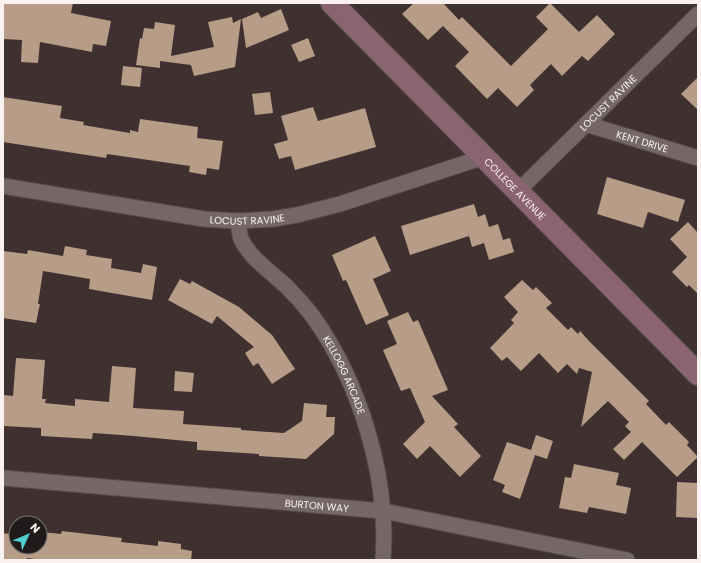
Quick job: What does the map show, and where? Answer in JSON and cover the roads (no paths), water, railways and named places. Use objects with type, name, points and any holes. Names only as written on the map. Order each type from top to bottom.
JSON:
[{"type":"street","name":"COLLEGE AVENUE","points":[[332,3],[698,374]]},
{"type":"street","name":"LOCUST RAVINE","points":[[518,191],[698,14]]},
{"type":"street","name":"KENT DRIVE","points":[[586,124],[698,158]]},
{"type":"street","name":"LOCUST RAVINE","points":[[3,186],[204,219],[238,221],[273,219],[297,215],[340,204],[484,157]]},
{"type":"street","name":"KELLOGG ARCADE","points":[[238,221],[240,238],[249,251],[288,288],[310,314],[331,345],[350,382],[365,420],[375,460],[383,511],[383,560]]},
{"type":"street","name":"BURTON WAY","points":[[3,478],[383,511],[627,560]]}]
